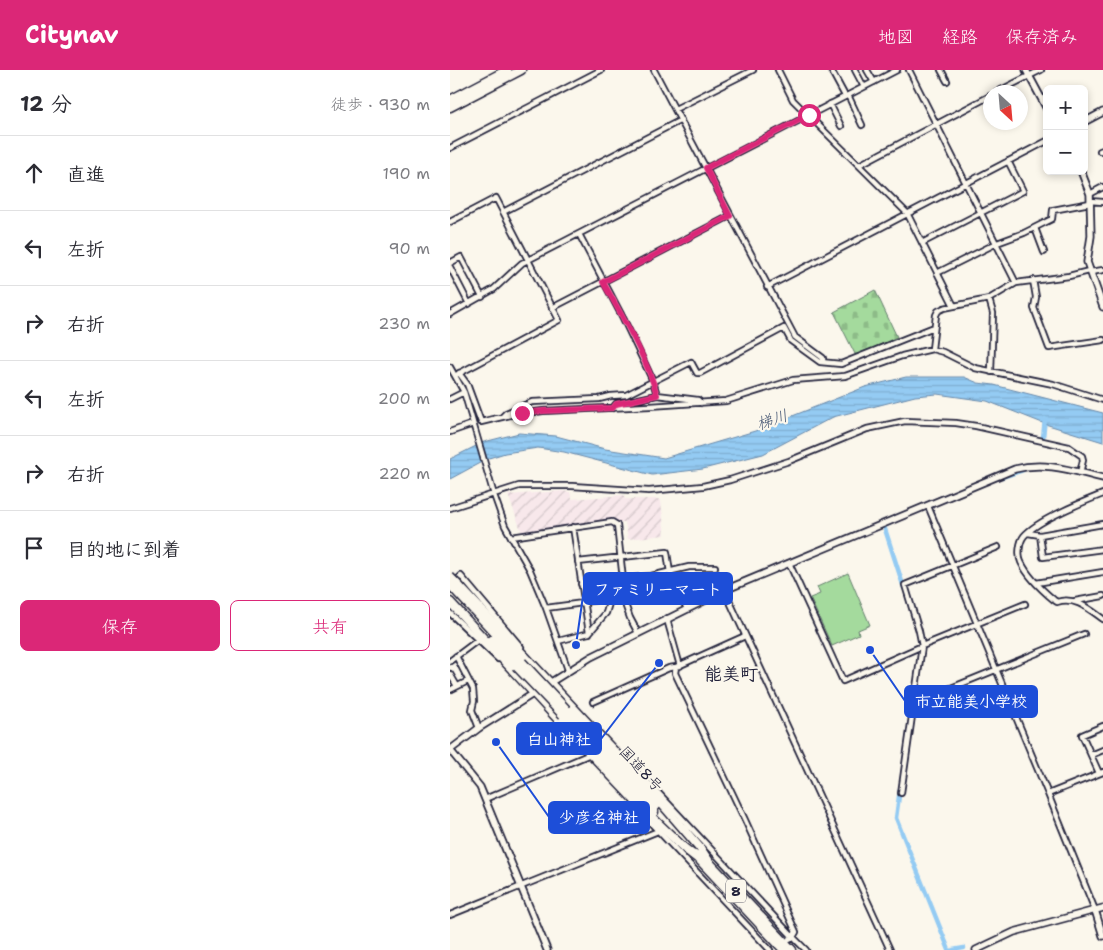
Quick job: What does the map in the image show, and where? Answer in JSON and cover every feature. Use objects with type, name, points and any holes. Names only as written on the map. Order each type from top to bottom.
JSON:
[{"type":"highway","points":[[450,100],[507,70]]},
{"type":"highway","points":[[450,107],[520,70]]},
{"type":"highway","points":[[453,586],[523,663],[550,683],[642,782],[665,824]]},
{"type":"highway","name":"国道8号","points":[[453,586],[523,663],[563,715],[665,824],[678,833],[697,858],[784,950]]},
{"type":"highway","points":[[450,602],[534,694],[563,715]]},
{"type":"highway","name":"8","points":[[678,833],[700,848],[710,863],[792,950]]},
{"type":"street","points":[[450,148],[601,70]]},
{"type":"street","points":[[654,70],[767,288],[795,337],[823,358],[823,362]]},
{"type":"street","points":[[675,109],[753,70]]},
{"type":"street","points":[[778,70],[793,100],[907,213],[954,306]]},
{"type":"street","points":[[831,70],[862,125]]},
{"type":"street","points":[[855,70],[864,87]]},
{"type":"street","points":[[867,70],[874,82]]},
{"type":"street","points":[[450,306],[451,313],[469,304],[494,289],[522,263],[897,70]]},
{"type":"street","points":[[908,70],[1016,283]]},
{"type":"street","points":[[941,70],[947,81]]},
{"type":"street","points":[[1008,85],[1028,73],[1041,70]]},
{"type":"street","points":[[1028,73],[1043,101]]},
{"type":"street","points":[[859,165],[983,100]]},
{"type":"street","points":[[830,104],[841,126]]},
{"type":"street","points":[[1088,120],[1102,114]]},
{"type":"street","points":[[503,212],[681,120]]},
{"type":"street","points":[[767,288],[1043,143]]},
{"type":"street","points":[[922,243],[1023,191],[1008,161]]},
{"type":"street","points":[[1082,175],[1090,194],[1091,236],[1087,255],[1089,271],[1103,307]]},
{"type":"street","points":[[1090,194],[1103,187]]},
{"type":"street","points":[[450,222],[496,198],[559,320],[456,374]]},
{"type":"street","points":[[937,273],[997,243],[1052,219],[1053,210],[1090,202],[1103,202]]},
{"type":"street","points":[[552,308],[730,216]]},
{"type":"street","points":[[1035,228],[1044,252]]},
{"type":"street","points":[[578,234],[623,318],[653,381],[657,395]]},
{"type":"street","points":[[450,263],[461,258],[482,297]]},
{"type":"street","points":[[450,267],[469,304]]},
{"type":"street","points":[[932,349],[938,311],[989,299],[1016,283],[1103,270]]},
{"type":"street","points":[[1033,280],[1036,297],[1034,308],[1049,348],[1103,340]]},
{"type":"street","points":[[989,299],[993,313],[991,372]]},
{"type":"street","points":[[502,417],[506,413],[532,402],[598,399],[626,395],[691,362],[697,372],[700,373],[784,328],[791,341],[820,362],[841,364],[934,327]]},
{"type":"street","points":[[450,367],[467,384],[481,422],[543,411],[726,401],[793,380],[845,376],[902,356],[932,349],[943,352],[975,368],[1052,384],[1103,400]]},
{"type":"street","points":[[456,374],[464,392],[493,493],[511,536],[530,570],[568,670]]},
{"type":"street","points":[[450,399],[464,392]]},
{"type":"street","points":[[613,408],[616,404],[657,395],[698,400],[701,403]]},
{"type":"street","points":[[450,508],[519,486],[572,486],[649,490],[703,486],[789,462],[867,429],[905,421],[956,422],[1069,447],[1082,456],[1084,460],[1080,472]]},
{"type":"street","points":[[450,432],[474,426]]},
{"type":"street","points":[[546,950],[480,787],[450,750],[479,728],[534,694],[568,670],[668,618],[789,562],[1015,469],[1030,465],[1052,466],[1103,478]]},
{"type":"street","points":[[1103,494],[1077,504],[1028,533],[1023,537],[1020,545],[1020,562],[1036,583],[1057,602],[1103,596]]},
{"type":"street","points":[[928,506],[1048,794],[1095,910],[1103,936]]},
{"type":"street","points":[[511,536],[612,522],[617,525],[626,607],[638,633]]},
{"type":"street","points":[[1028,533],[1040,535],[1103,524]]},
{"type":"street","points":[[573,527],[588,633]]},
{"type":"street","points":[[1040,535],[1043,557],[1103,549]]},
{"type":"street","points":[[901,793],[922,646],[905,585],[998,547]]},
{"type":"street","points":[[578,562],[667,552],[670,573],[687,609]]},
{"type":"street","points":[[789,562],[843,681],[922,646],[1026,604]]},
{"type":"street","points":[[581,584],[670,573],[689,568],[714,567]]},
{"type":"street","points":[[1036,583],[1103,572]]},
{"type":"street","points":[[558,641],[588,633],[606,613],[612,598],[624,578]]},
{"type":"street","points":[[724,591],[890,950]]},
{"type":"street","points":[[546,608],[612,598]]},
{"type":"street","points":[[1075,601],[1103,618]]},
{"type":"street","points":[[450,612],[518,676]]},
{"type":"street","points":[[668,618],[678,667],[675,673],[796,932],[791,938]]},
{"type":"street","points":[[914,703],[1084,634]]},
{"type":"street","points":[[593,702],[669,668],[678,667],[745,636]]},
{"type":"street","points":[[450,661],[478,640]]},
{"type":"street","points":[[456,656],[473,689],[474,701],[472,710],[479,728]]},
{"type":"street","points":[[450,674],[457,686]]},
{"type":"street","points":[[450,690],[468,680]]},
{"type":"street","points":[[565,700],[582,712],[791,938],[806,950]]},
{"type":"street","points":[[563,715],[558,723],[588,756],[665,824],[725,900],[770,948]]},
{"type":"street","points":[[1048,794],[1101,772],[1082,735],[1103,726]]},
{"type":"street","points":[[1091,755],[1103,750]]},
{"type":"street","points":[[485,799],[588,756]]},
{"type":"street","points":[[450,916],[665,824]]},
{"type":"street","points":[[976,950],[1014,932],[1103,908]]},
{"type":"shaded area","points":[[570,492],[572,499],[624,495],[625,499],[658,499],[661,501],[665,535],[628,539],[625,522],[617,523],[611,520],[522,533],[508,495]]},
{"type":"green space","points":[[875,290],[897,337],[856,356],[834,312]]},
{"type":"green space","points":[[848,573],[870,625],[858,630],[859,634],[832,646],[810,598],[820,594],[817,587]]},
{"type":"water","points":[[906,377],[964,377],[978,383],[994,385],[1103,413],[1103,442],[1045,424],[987,401],[937,394],[915,396],[833,417],[763,454],[703,469],[652,475],[564,452],[538,448],[505,453],[489,458],[450,479],[450,459],[484,442],[519,433],[556,436],[605,449],[664,458],[755,431],[865,387]]},
{"type":"waterway","points":[[1043,437],[1045,419]]},
{"type":"waterway","points":[[1002,477],[1023,470]]},
{"type":"waterway","points":[[889,524],[884,526],[904,588]]},
{"type":"waterway","points":[[900,789],[896,818],[949,950]]},
{"type":"waterway","points":[[953,950],[964,948]]},
{"type":"tunnel","points":[[727,899],[744,891]]},
{"type":"place","name":"ファミリーマート","points":[[576,645]]},
{"type":"place","name":"市立能美小学校","points":[[870,650]]},
{"type":"place","name":"白山神社","points":[[659,663]]},
{"type":"place","name":"少彦名神社","points":[[496,742]]},
{"type":"district","name":"能美町","points":[[731,674]]},
{"type":"route","points":[[522,413],[613,408],[616,404],[657,395],[653,381],[623,318],[603,282],[730,216],[706,168],[809,115]]},
{"type":"water label","name":"梯川","points":[[772,419]]}]
